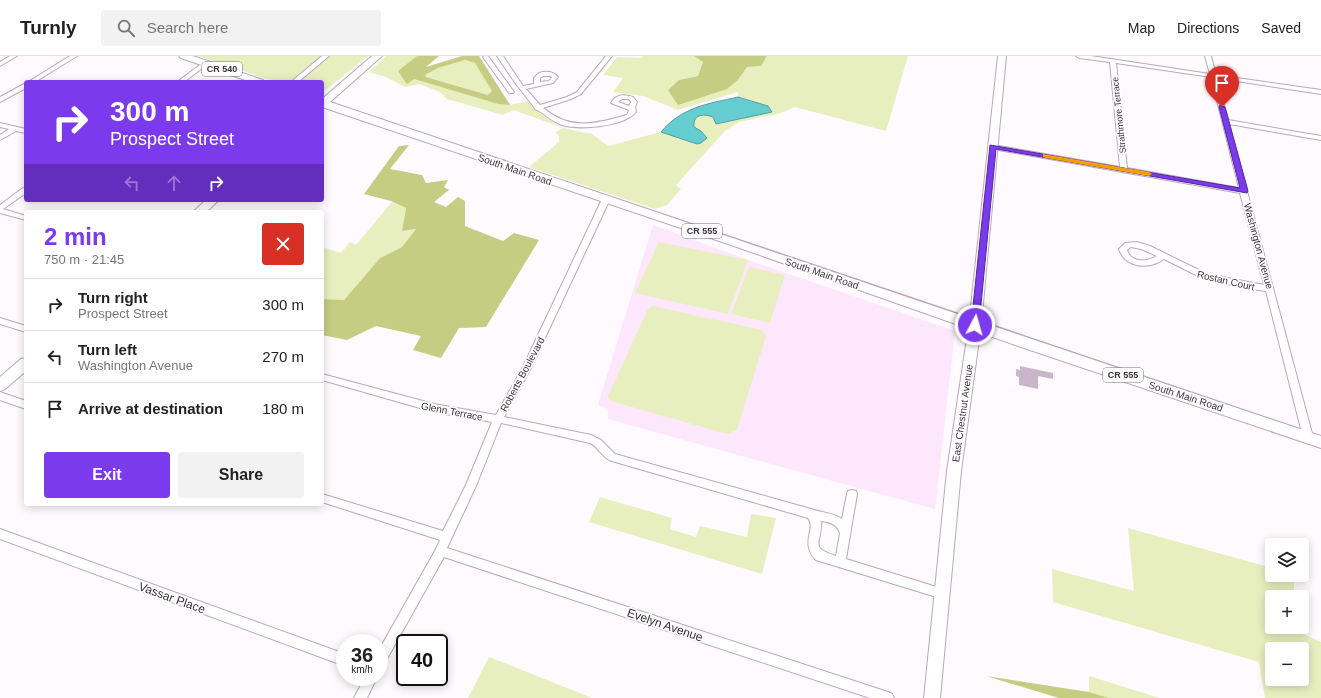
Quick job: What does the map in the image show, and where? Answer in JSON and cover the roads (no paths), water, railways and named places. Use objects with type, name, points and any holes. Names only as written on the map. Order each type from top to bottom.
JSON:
[{"type":"main road","name":"CR 540","points":[[184,56],[254,80]]},
{"type":"main road","points":[[324,101],[377,56]]},
{"type":"main road","name":"South Main Road","points":[[324,104],[1314,439]]},
{"type":"main road","points":[[201,210],[211,202]]},
{"type":"main road","points":[[0,385],[24,365]]},
{"type":"street","points":[[0,64],[14,56]]},
{"type":"street","points":[[34,80],[74,56]]},
{"type":"street","points":[[296,80],[326,56]]},
{"type":"street","points":[[537,108],[570,98],[578,93],[609,56]]},
{"type":"street","name":"East Chestnut Avenue","points":[[932,698],[954,470],[975,325],[1002,56]]},
{"type":"street","points":[[1079,56],[1321,92]]},
{"type":"street","name":"Washington Avenue","points":[[1208,56],[1270,289],[1314,439]]},
{"type":"street","points":[[486,57],[511,92],[514,99]]},
{"type":"street","points":[[491,64],[501,58],[537,108],[556,120],[580,125],[596,125],[629,116],[633,112],[632,109]]},
{"type":"street","name":"Strathmore Terrace","points":[[1113,61],[1124,169]]},
{"type":"street","points":[[183,80],[206,63]]},
{"type":"street","points":[[511,92],[537,84]]},
{"type":"street","points":[[0,100],[24,86]]},
{"type":"street","points":[[1226,122],[1321,138]]},
{"type":"street","points":[[0,125],[24,130]]},
{"type":"street","points":[[0,138],[15,128]]},
{"type":"street","points":[[993,147],[1244,191]]},
{"type":"street","points":[[0,209],[24,191]]},
{"type":"street","name":"Roberts Boulevard","points":[[388,646],[442,551],[446,537],[471,486],[498,419],[527,368],[606,199]]},
{"type":"street","points":[[0,209],[24,217]]},
{"type":"street","name":"Rostan Court","points":[[1163,256],[1204,276],[1270,289]]},
{"type":"street","points":[[0,321],[24,328]]},
{"type":"street","name":"Glenn Terrace","points":[[324,378],[434,408],[498,419],[584,437],[597,441],[608,455],[617,459],[796,509],[811,514],[814,517],[821,516],[837,521],[844,526],[846,533]]},
{"type":"street","points":[[0,396],[24,404]]},
{"type":"street","points":[[840,563],[852,494]]},
{"type":"street","points":[[324,499],[446,537]]},
{"type":"street","points":[[814,517],[816,522],[812,545],[814,550],[820,556],[943,594]]},
{"type":"street","name":"Vassar Place","points":[[0,534],[336,657]]},
{"type":"street","name":"Evelyn Avenue","points":[[442,551],[888,698]]},
{"type":"street","points":[[360,698],[366,686]]},
{"type":"water","points":[[738,97],[768,106],[772,112],[716,124],[713,117],[705,115],[699,116],[695,120],[694,127],[701,131],[707,138],[701,143],[697,144],[661,132],[669,124],[686,112]]}]
